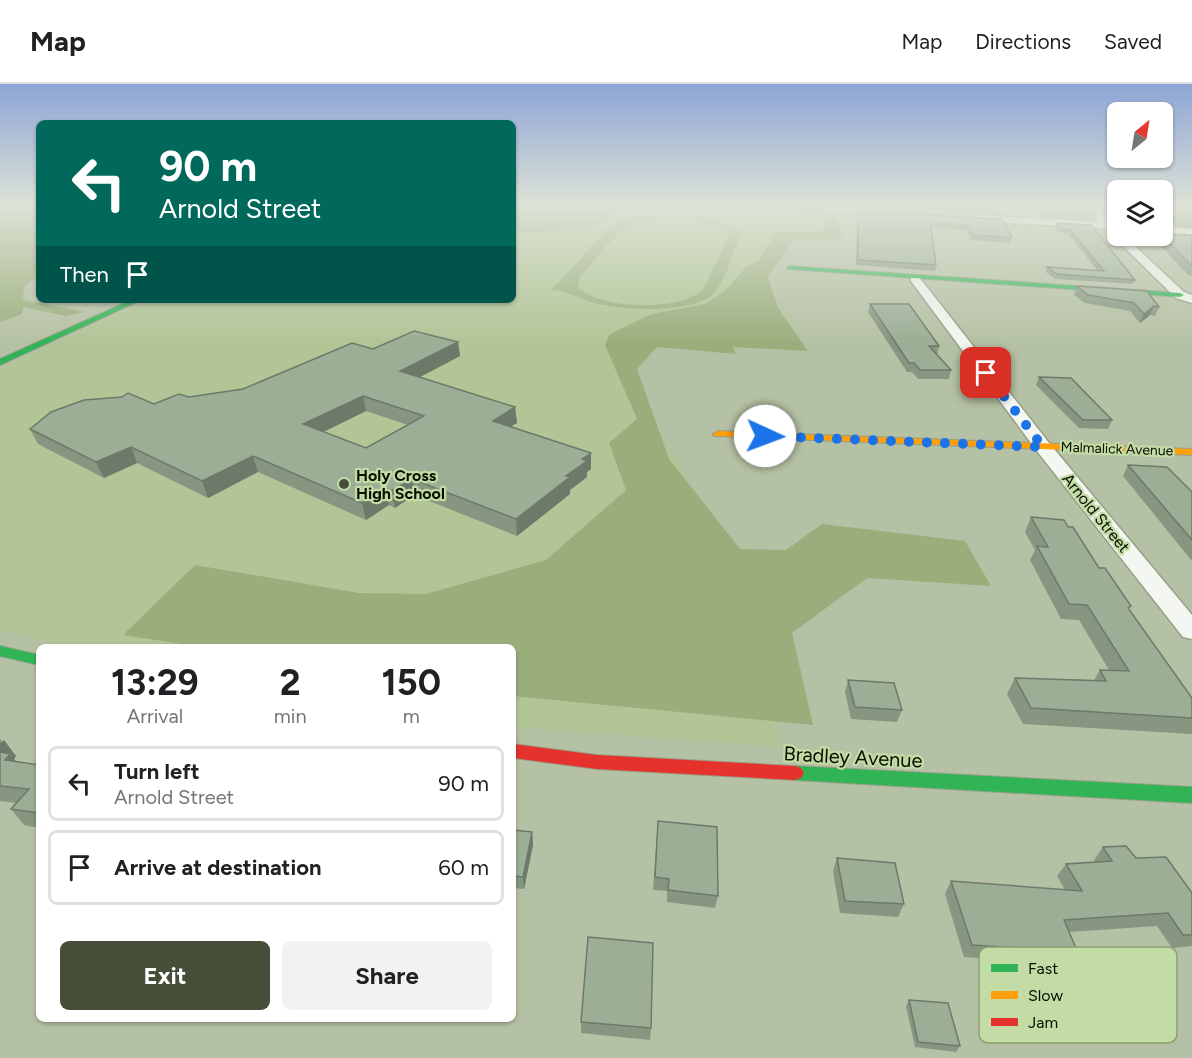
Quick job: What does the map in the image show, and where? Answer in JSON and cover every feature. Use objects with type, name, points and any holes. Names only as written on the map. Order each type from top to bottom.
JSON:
[{"type":"street","points":[[1140,252],[1186,297]]},
{"type":"street","points":[[789,268],[1186,297]]},
{"type":"street","name":"Arnold Street","points":[[915,279],[1043,447],[1192,631]]},
{"type":"street","points":[[0,362],[130,303]]},
{"type":"street","name":"Malmalick Avenue","points":[[718,434],[1192,452]]},
{"type":"street","points":[[0,651],[36,659]]},
{"type":"street","name":"Bradley Avenue","points":[[516,751],[597,762],[1192,795]]},
{"type":"shaded area","points":[[0,252],[36,252],[36,277],[24,287],[23,300],[85,312],[66,316],[23,307],[22,314],[0,322]]},
{"type":"shaded area","name":"Holy Cross High School","points":[[516,252],[772,252],[760,271],[772,312],[790,314],[801,347],[610,341],[708,518],[783,747],[516,727],[516,644],[62,644],[0,631],[0,369],[140,303],[516,303]]},
{"type":"shaded area","points":[[586,252],[601,252],[580,277],[578,287],[588,295],[622,304],[661,304],[679,301],[694,296],[704,288],[721,252],[734,252],[716,291],[707,299],[693,304],[660,309],[626,308],[599,304],[551,290]]},
{"type":"shaded area","points":[[764,252],[785,252],[768,277],[778,308],[808,351],[733,347],[736,354],[657,347],[637,369],[669,459],[740,549],[786,550],[822,524],[965,541],[991,586],[867,578],[792,633],[813,725],[516,696],[516,644],[182,644],[123,635],[195,565],[359,593],[426,594],[546,560],[626,490],[609,443],[637,419],[605,345],[610,334],[652,314],[706,304],[727,289],[745,268],[760,259]]},
{"type":"building","points":[[858,252],[934,252],[936,265],[858,260]]},
{"type":"building","points":[[1089,252],[1113,252],[1135,280],[1057,274],[1047,267],[1104,271]]},
{"type":"building","points":[[1178,252],[1192,252],[1192,266]]},
{"type":"building","points":[[1077,286],[1147,291],[1159,307],[1154,306],[1144,314],[1134,303],[1088,295]]},
{"type":"building","points":[[870,304],[909,304],[939,346],[929,346],[951,370],[920,370],[914,363],[909,363]]},
{"type":"building","points":[[414,331],[458,342],[400,371],[515,407],[493,421],[591,453],[582,459],[587,461],[516,519],[412,479],[391,491],[386,488],[362,503],[253,456],[202,481],[131,447],[96,462],[30,429],[51,412],[84,400],[122,397],[128,393],[154,404],[179,394],[189,397],[243,389],[352,343],[373,349]],"holes":[[[363,396],[424,416],[366,448],[303,424]]]},
{"type":"building","points":[[1039,377],[1071,378],[1112,420],[1083,420]]},
{"type":"building","points":[[1128,465],[1167,467],[1192,492],[1192,540]]},
{"type":"building","points":[[1031,517],[1064,520],[1068,527],[1073,527],[1099,568],[1105,568],[1131,606],[1128,608],[1192,698],[1192,718],[1031,708],[1015,678],[1106,681],[1100,670],[1129,671],[1087,605],[1069,604],[1037,546],[1048,547]]},
{"type":"building","points":[[848,680],[894,683],[902,710],[855,707]]},
{"type":"building","points":[[0,752],[10,754],[5,760],[36,765],[36,813],[11,809],[29,789],[0,786]]},
{"type":"building","points":[[658,821],[717,827],[718,896],[668,890],[669,879],[655,877]]},
{"type":"building","points":[[516,830],[532,832],[523,877],[516,876]]},
{"type":"building","points":[[1126,846],[1136,858],[1166,857],[1192,893],[1192,935],[1183,935],[1168,913],[1064,920],[1075,947],[972,945],[951,881],[1082,891],[1066,864],[1112,861],[1103,847]]},
{"type":"building","points":[[837,858],[895,863],[904,904],[845,901]]},
{"type":"building","points":[[588,937],[653,943],[651,1028],[581,1022]]},
{"type":"building","points":[[909,1000],[948,1003],[960,1046],[918,1042]]},
{"type":"traffic: fast","points":[[789,268],[1180,295]]},
{"type":"traffic: fast","points":[[0,362],[130,303]]},
{"type":"traffic: fast","points":[[0,651],[36,659]]},
{"type":"traffic: fast","points":[[795,773],[1192,795]]},
{"type":"traffic: slow","points":[[718,434],[1192,452]]},
{"type":"traffic: jam","points":[[516,751],[597,762],[795,773]]},
{"type":"place","name":"Holy Cross High School","points":[[344,484]]},
{"type":"route","points":[[765,436],[1043,447],[986,373]]}]
